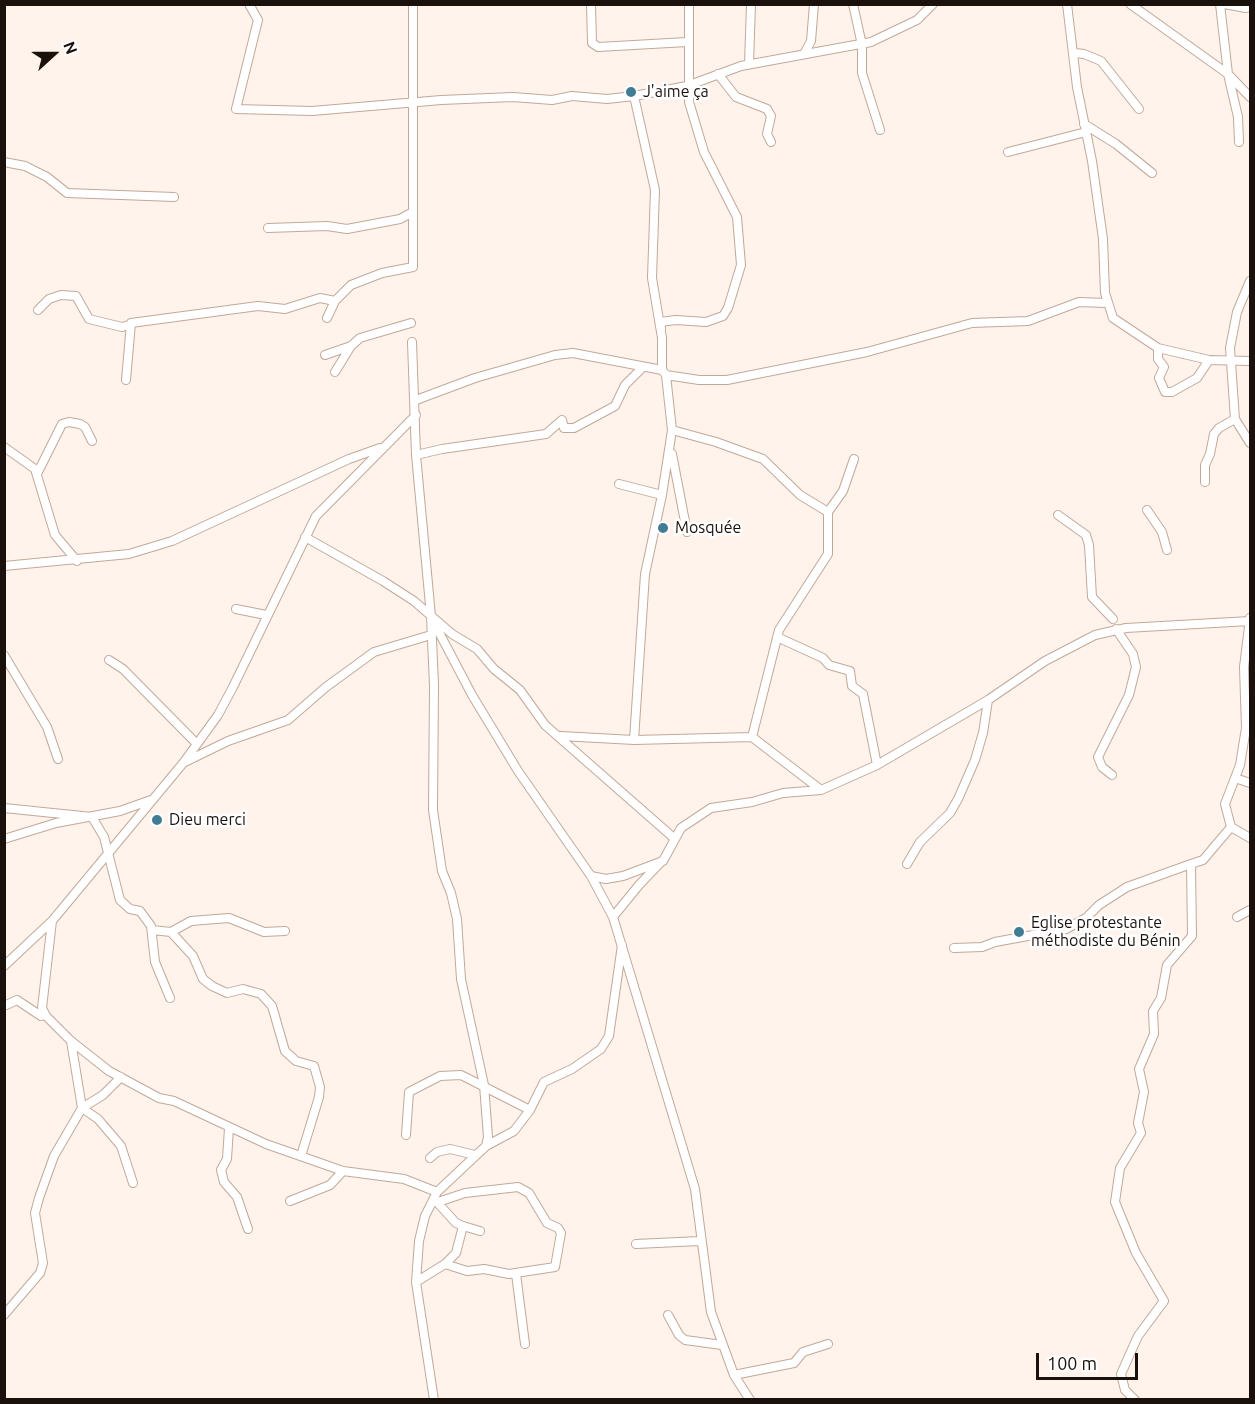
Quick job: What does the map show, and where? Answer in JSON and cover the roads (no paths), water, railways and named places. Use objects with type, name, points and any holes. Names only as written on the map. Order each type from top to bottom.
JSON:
[{"type":"street","points":[[249,4],[258,20],[236,110],[312,111],[413,101],[513,97],[552,100],[572,96],[608,99],[634,96],[687,86],[749,64],[761,64],[804,54],[862,45],[917,20],[933,4]]},
{"type":"street","points":[[327,318],[335,301],[354,283],[413,267],[413,4]]},
{"type":"street","points":[[591,4],[592,43],[598,47],[687,42]]},
{"type":"street","points":[[634,740],[645,574],[662,495],[672,430],[660,322],[676,320],[706,322],[723,316],[728,308],[741,265],[737,217],[704,152],[689,102],[687,42],[689,4]]},
{"type":"street","points":[[749,64],[751,4]]},
{"type":"street","points":[[804,54],[811,41],[814,4]]},
{"type":"street","points":[[853,4],[862,45],[862,73],[880,130]]},
{"type":"street","points":[[1067,4],[1075,53],[1077,87],[1103,239],[1106,303],[1113,318],[1158,348],[1209,360],[1251,361]]},
{"type":"street","points":[[1130,4],[1228,74],[1251,97]]},
{"type":"street","points":[[1239,142],[1238,117],[1228,74],[1222,4],[1246,8]]},
{"type":"street","points":[[1075,53],[1101,61],[1139,109]]},
{"type":"street","points":[[718,74],[736,97],[767,109],[771,116],[767,134],[771,142]]},
{"type":"street","points":[[634,96],[654,181],[652,278],[662,338]]},
{"type":"street","points":[[1008,152],[1085,128],[1116,144],[1152,174]]},
{"type":"street","points":[[4,162],[47,177],[67,193],[174,197]]},
{"type":"street","points":[[268,228],[327,226],[347,229],[400,219],[413,212]]},
{"type":"street","points":[[1251,281],[1237,312],[1230,348],[1235,419],[1251,444]]},
{"type":"street","points":[[38,310],[49,299],[61,295],[76,296],[89,319],[122,327],[258,306],[285,309],[320,298],[335,301]]},
{"type":"street","points":[[416,400],[481,376],[555,355],[573,353],[699,380],[749,376],[867,352],[972,323],[1028,321],[1079,302],[1106,303]]},
{"type":"street","points":[[335,372],[351,346],[360,338],[411,323]]},
{"type":"street","points":[[126,380],[129,325]]},
{"type":"street","points":[[412,342],[416,400],[416,455],[431,616],[433,810],[442,871],[451,893],[457,919],[461,979],[484,1085],[488,1137],[486,1146]]},
{"type":"street","points":[[326,355],[351,346]]},
{"type":"street","points":[[1158,348],[1158,359],[1164,367],[1159,378],[1166,392],[1172,392],[1197,378],[1209,360]]},
{"type":"street","points":[[416,455],[453,447],[546,434],[562,420],[564,428],[574,428],[615,406],[625,385],[642,368]]},
{"type":"street","points":[[4,966],[52,921],[108,857],[152,799],[184,762],[218,715],[316,516],[416,415]]},
{"type":"street","points":[[1205,482],[1205,465],[1214,434],[1219,428],[1235,419]]},
{"type":"street","points":[[37,474],[62,424],[69,422],[86,427],[93,441]]},
{"type":"street","points":[[672,430],[716,442],[763,459],[800,495],[828,512]]},
{"type":"street","points":[[4,447],[23,458],[37,474],[54,535],[77,561]]},
{"type":"street","points":[[4,567],[129,555],[172,541],[349,459],[383,447]]},
{"type":"street","points":[[670,448],[687,532]]},
{"type":"street","points":[[752,737],[777,637],[783,621],[828,554],[828,512],[843,491],[854,459]]},
{"type":"street","points":[[619,484],[662,495]]},
{"type":"street","points":[[1147,510],[1162,532],[1167,550]]},
{"type":"street","points":[[1058,515],[1080,529],[1086,536],[1089,545],[1092,597],[1113,619]]},
{"type":"street","points":[[305,537],[383,581],[452,634],[477,649],[494,669],[520,690],[545,724],[675,839]]},
{"type":"street","points":[[236,609],[267,615]]},
{"type":"street","points":[[431,616],[472,695],[518,771],[591,876],[613,917],[623,942],[695,1189],[711,1312],[734,1375],[750,1400]]},
{"type":"street","points":[[613,917],[639,885],[663,861],[681,828],[711,808],[752,802],[783,793],[821,790],[877,765],[988,700],[1045,661],[1095,635],[1116,629],[1250,620],[1244,667],[1246,728],[1235,778],[1225,804],[1231,827],[1251,838]]},
{"type":"street","points":[[1112,775],[1102,767],[1098,757],[1131,689],[1136,667],[1133,654],[1116,629]]},
{"type":"street","points":[[184,762],[228,741],[288,720],[326,687],[374,652],[431,635]]},
{"type":"street","points":[[777,637],[823,658],[829,665],[850,671],[852,686],[860,690],[862,694],[877,765]]},
{"type":"street","points":[[4,655],[47,727],[58,759]]},
{"type":"street","points":[[109,660],[123,669],[196,744]]},
{"type":"street","points":[[908,864],[920,842],[950,813],[958,799],[978,751],[988,700]]},
{"type":"street","points":[[561,736],[634,740],[752,737],[821,790]]},
{"type":"street","points":[[1235,778],[1251,783]]},
{"type":"street","points":[[4,839],[56,823],[136,806],[152,799]]},
{"type":"street","points":[[4,808],[92,817]]},
{"type":"street","points":[[46,811],[56,823]]},
{"type":"street","points":[[92,817],[102,834],[120,900],[130,909],[140,911],[147,917],[152,930],[155,962],[170,998]]},
{"type":"street","points":[[954,948],[982,947],[995,942],[1066,929],[1086,918],[1099,905],[1127,887],[1203,860],[1231,827]]},
{"type":"street","points":[[591,876],[606,879],[623,876],[663,861]]},
{"type":"street","points":[[1136,1400],[1125,1390],[1121,1374],[1138,1336],[1164,1300],[1136,1253],[1115,1202],[1120,1168],[1141,1133],[1138,1123],[1144,1092],[1139,1069],[1154,1034],[1154,1011],[1161,998],[1167,965],[1192,936],[1191,864]]},
{"type":"street","points":[[1237,917],[1251,910]]},
{"type":"street","points":[[152,930],[171,932],[191,921],[229,918],[264,932],[285,931]]},
{"type":"street","points":[[52,921],[42,1008],[46,1016],[71,1041],[109,1071],[159,1098],[174,1101],[229,1128],[301,1156],[343,1171],[405,1179],[436,1197],[456,1223],[480,1231]]},
{"type":"street","points":[[171,932],[193,956],[203,979],[212,986],[227,993],[243,989],[261,994],[272,1006],[285,1051],[296,1062],[314,1066],[320,1088],[319,1097],[301,1156]]},
{"type":"street","points":[[434,1400],[416,1282],[419,1241],[425,1216],[436,1197],[475,1155],[486,1146],[506,1137],[530,1110],[544,1082],[601,1049],[606,1041],[623,942]]},
{"type":"street","points":[[4,1006],[16,1000],[41,1016]]},
{"type":"street","points":[[71,1041],[82,1108],[98,1119],[121,1146],[133,1183]]},
{"type":"street","points":[[406,1135],[409,1092],[440,1076],[451,1074],[484,1085],[530,1110]]},
{"type":"street","points":[[4,1315],[40,1273],[43,1263],[35,1213],[54,1156],[82,1108],[103,1095],[121,1077]]},
{"type":"street","points":[[229,1128],[226,1159],[221,1170],[224,1182],[237,1197],[249,1229]]},
{"type":"street","points":[[430,1158],[437,1152],[450,1149],[475,1155]]},
{"type":"street","points":[[291,1201],[333,1184],[343,1171]]},
{"type":"street","points":[[436,1197],[518,1187],[529,1193],[547,1223],[558,1228],[561,1233],[555,1267],[516,1274],[484,1269],[467,1271],[445,1264]]},
{"type":"street","points":[[416,1282],[445,1264],[456,1253],[463,1226]]},
{"type":"street","points":[[636,1244],[700,1241]]},
{"type":"street","points":[[516,1274],[525,1344]]},
{"type":"street","points":[[668,1314],[679,1335],[685,1340],[722,1345]]},
{"type":"street","points":[[734,1375],[794,1363],[803,1352],[828,1344]]},
{"type":"place","name":"J'aime ça","points":[[631,92]]},
{"type":"place","name":"Mosquée","points":[[663,528]]},
{"type":"place","name":"Dieu merci","points":[[157,820]]},
{"type":"place","name":"Eglise protestante méthodiste du Bénin","points":[[1019,932]]}]
